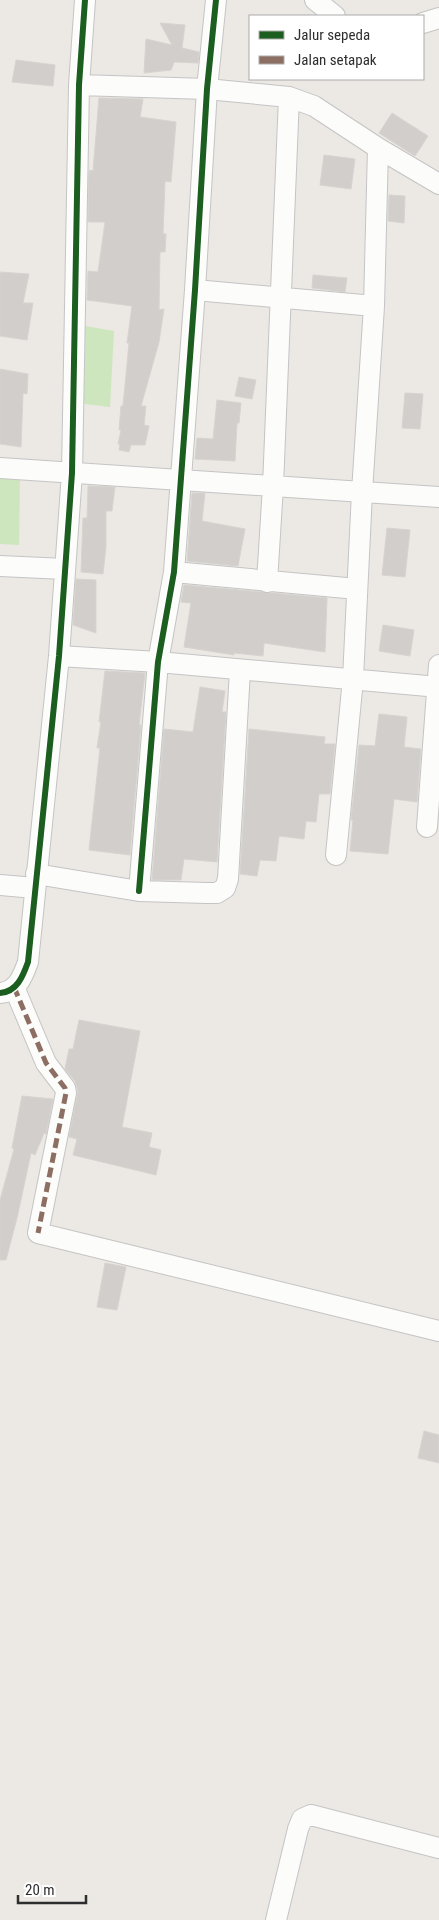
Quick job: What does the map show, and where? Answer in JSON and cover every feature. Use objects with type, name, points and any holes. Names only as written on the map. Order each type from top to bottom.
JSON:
[{"type":"street","points":[[85,0],[79,85],[72,473],[59,656],[28,962],[22,977],[7,990],[46,1063],[65,1088],[66,1093],[38,1234],[439,1331]]},
{"type":"street","points":[[139,891],[158,662],[174,572],[195,290],[207,90],[216,0]]},
{"type":"street","points":[[315,0],[333,15]]},
{"type":"street","points":[[424,23],[439,18]]},
{"type":"street","points":[[79,85],[207,90],[289,97],[314,106],[378,148],[439,184]]},
{"type":"street","points":[[267,582],[273,486],[289,97]]},
{"type":"street","points":[[336,855],[353,679],[362,492],[374,306],[378,148]]},
{"type":"street","points":[[195,290],[374,306]]},
{"type":"street","points":[[0,468],[439,497]]},
{"type":"street","points":[[0,566],[64,569]]},
{"type":"street","points":[[174,572],[357,589]]},
{"type":"street","points":[[59,656],[158,662],[438,687]]},
{"type":"street","points":[[428,827],[439,665]]},
{"type":"street","points":[[0,885],[36,881],[139,891],[217,893],[225,888],[227,885],[240,670]]},
{"type":"street","points":[[276,1920],[298,1828],[302,1819],[311,1815],[439,1848]]},
{"type":"green space","points":[[74,324],[114,331],[110,407],[68,402]]},
{"type":"green space","points":[[0,475],[20,476],[19,545],[0,544]]},
{"type":"building","points":[[160,23],[185,25],[182,48],[199,52],[198,63],[174,62],[171,70],[144,73],[146,39],[172,45]]},
{"type":"building","points":[[16,60],[55,65],[53,86],[12,82]]},
{"type":"building","points":[[99,98],[143,99],[140,117],[176,122],[171,182],[165,181],[163,234],[166,234],[165,252],[160,252],[159,310],[164,309],[159,342],[141,406],[146,406],[144,425],[149,426],[145,445],[131,445],[129,452],[119,450],[120,444],[118,444],[121,430],[119,430],[121,406],[123,406],[129,343],[127,343],[132,306],[87,300],[88,271],[98,272],[105,222],[88,222],[89,172],[90,170],[93,171]]},
{"type":"building","points":[[392,113],[428,136],[415,156],[379,133]]},
{"type":"building","points":[[324,155],[355,159],[351,189],[320,185]]},
{"type":"building","points":[[389,195],[405,196],[404,223],[388,221]]},
{"type":"building","points":[[0,272],[29,274],[23,303],[33,303],[27,340],[0,336]]},
{"type":"building","points":[[313,275],[347,278],[345,292],[312,288]]},
{"type":"building","points":[[0,369],[28,374],[27,394],[23,393],[21,447],[0,444]]},
{"type":"building","points":[[239,377],[256,380],[252,399],[235,396]]},
{"type":"building","points":[[405,393],[423,394],[420,429],[402,428]]},
{"type":"building","points":[[217,400],[241,403],[239,423],[237,423],[235,461],[195,459],[197,438],[213,439]]},
{"type":"building","points":[[88,486],[115,487],[112,511],[106,511],[106,547],[103,574],[81,572],[83,518],[87,518]]},
{"type":"building","points":[[192,493],[205,493],[202,521],[245,529],[238,566],[187,561]]},
{"type":"building","points":[[387,528],[410,530],[405,577],[382,575]]},
{"type":"building","points":[[76,579],[96,580],[96,633],[73,625]]},
{"type":"building","points":[[184,585],[327,598],[325,652],[264,643],[263,656],[234,653],[234,655],[184,647],[191,603],[181,602]]},
{"type":"building","points":[[383,625],[414,630],[410,656],[379,651]]},
{"type":"building","points":[[105,671],[145,673],[139,725],[141,725],[130,855],[89,850],[100,748],[97,748]]},
{"type":"building","points":[[200,687],[225,691],[222,712],[226,712],[217,862],[184,859],[181,880],[152,880],[164,729],[193,732]]},
{"type":"building","points":[[379,714],[407,717],[404,747],[421,749],[417,802],[394,799],[388,854],[350,851],[353,820],[351,820],[359,745],[375,746]]},
{"type":"building","points":[[249,729],[325,737],[324,744],[335,744],[330,794],[319,794],[316,822],[306,821],[304,839],[279,836],[276,861],[260,860],[257,876],[240,874]]},
{"type":"building","points":[[79,1020],[140,1031],[122,1127],[152,1133],[149,1147],[161,1150],[156,1175],[73,1155],[77,1139],[69,1137],[78,1091],[75,1081],[65,1069],[69,1049],[73,1049]]},
{"type":"building","points":[[22,1096],[53,1099],[46,1134],[44,1133],[35,1155],[31,1153],[6,1260],[0,1260],[0,1200],[14,1149],[12,1148]]},
{"type":"building","points":[[105,1263],[126,1267],[117,1310],[97,1307]]},
{"type":"building","points":[[424,1431],[439,1435],[439,1463],[418,1458]]},
{"type":"marked path","points":[[14,987],[46,1063],[65,1088],[66,1093],[38,1233]]},
{"type":"cycle path","points":[[0,993],[11,990],[15,986],[28,962],[59,656],[72,473],[79,85],[85,0]]},
{"type":"cycle path","points":[[139,891],[158,662],[174,572],[195,290],[207,89],[216,0]]}]
